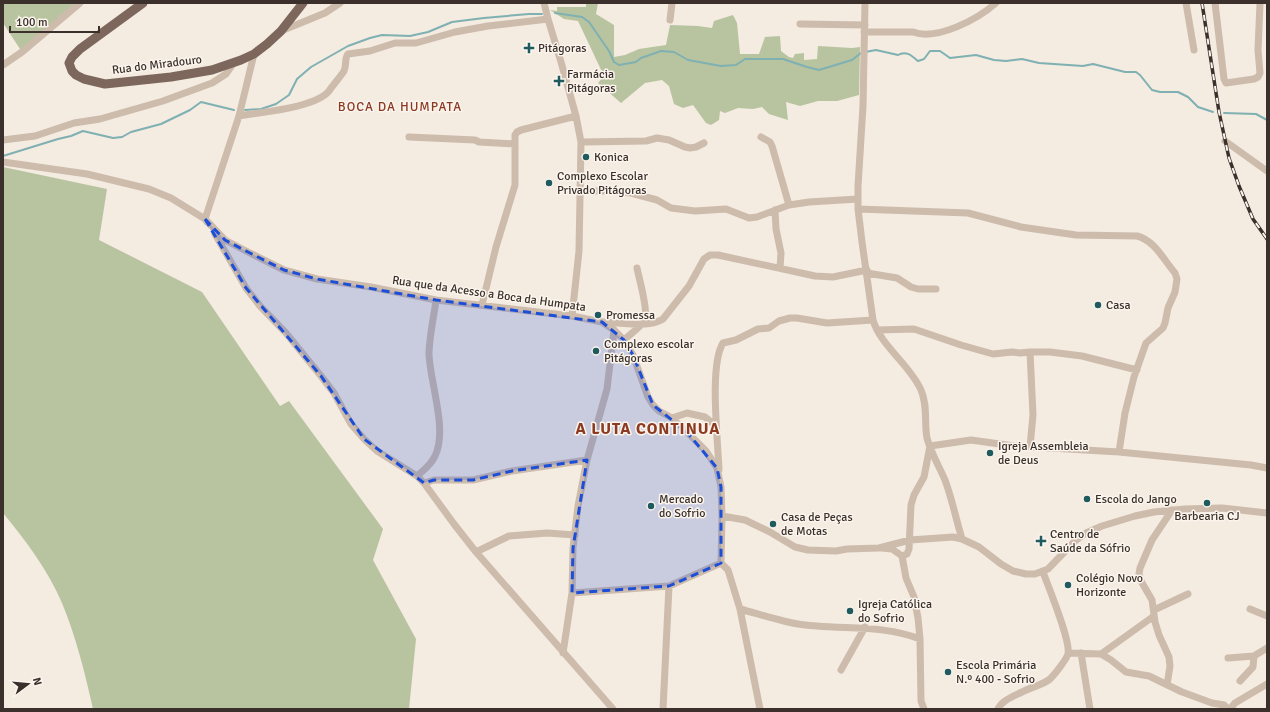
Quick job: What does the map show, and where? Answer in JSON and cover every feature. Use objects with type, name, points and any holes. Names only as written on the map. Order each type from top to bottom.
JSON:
[{"type":"main road","name":"Rua do Miradouro","points":[[143,3],[80,49],[72,57],[70,63],[72,71],[76,75],[84,80],[97,83],[117,84],[186,75],[233,64],[254,54],[267,44],[281,31],[303,3]]},
{"type":"street","points":[[3,65],[22,52],[80,3]]},
{"type":"street","points":[[281,31],[325,13],[340,3]]},
{"type":"street","points":[[544,3],[576,116],[581,142],[579,251],[572,316]]},
{"type":"street","points":[[670,20],[672,3]]},
{"type":"street","points":[[865,3],[864,106],[858,209],[874,320],[878,330],[917,382],[922,391],[925,404],[927,437],[945,481],[962,539]]},
{"type":"street","points":[[800,24],[924,34],[944,30],[972,20],[996,3]]},
{"type":"street","points":[[1186,3],[1194,50]]},
{"type":"street","points":[[1216,3],[1224,79],[1226,83],[1254,79],[1258,77],[1260,73],[1258,50],[1260,3]]},
{"type":"street","points":[[239,116],[311,103],[320,98],[328,92],[344,70],[346,56],[348,54],[370,51],[395,43],[416,43],[455,32],[488,26],[548,19]]},
{"type":"street","points":[[254,54],[239,116],[205,219],[246,288],[260,306],[286,333],[321,376],[334,393],[351,424],[364,439],[378,451],[417,476],[424,483],[476,552],[613,709]]},
{"type":"street","points":[[3,140],[35,136],[74,123],[100,120],[163,100],[212,83],[226,74],[233,64]]},
{"type":"street","points":[[482,305],[496,247],[515,185],[515,135],[521,130],[576,116]]},
{"type":"street","points":[[761,137],[770,142],[772,146],[789,205]]},
{"type":"street","points":[[409,138],[475,140],[479,142],[515,144]]},
{"type":"street","points":[[581,142],[646,141],[657,138],[668,140],[690,148],[704,143]]},
{"type":"street","points":[[1225,141],[1267,171]]},
{"type":"street","name":"Rua que da Acesso a Boca da Humpata","points":[[3,162],[88,174],[149,189],[171,198],[205,219],[225,240],[284,270],[317,279],[371,287],[436,300],[572,316],[602,322],[614,330],[624,340],[633,355],[650,401],[659,411],[672,418],[706,451],[714,463],[720,478]]},
{"type":"street","points":[[581,191],[631,193],[657,200],[671,208],[695,211],[726,209],[749,218],[757,218],[789,205],[809,202],[858,199]]},
{"type":"street","points":[[858,209],[968,213],[1021,227],[1076,235],[1137,236],[1150,242],[1175,273],[1175,292],[1168,308],[1163,328],[1146,343],[1134,377],[1125,413],[1119,452]]},
{"type":"street","points":[[775,210],[776,230],[782,252],[780,268]]},
{"type":"street","points":[[602,322],[641,324],[658,322],[663,319],[689,286],[704,259],[710,255],[718,255],[815,276],[833,277],[867,272],[896,278],[911,287],[918,289],[936,289]]},
{"type":"street","points":[[624,340],[641,324],[645,318],[645,310],[637,268]]},
{"type":"street","points":[[417,476],[429,465],[438,449],[438,410],[430,373],[429,352],[436,300]]},
{"type":"street","points":[[760,709],[740,609],[728,570],[722,563],[722,516],[716,426],[717,356],[723,342],[736,340],[758,329],[769,328],[779,321],[790,318],[827,323],[874,320]]},
{"type":"street","points":[[878,330],[914,329],[993,354],[1050,352],[1082,356],[1137,370]]},
{"type":"street","points":[[563,653],[572,593],[572,548],[574,535],[588,460],[607,389],[614,330]]},
{"type":"street","points":[[1030,352],[1033,415],[1030,447]]},
{"type":"street","points":[[672,418],[687,413],[705,417],[716,426]]},
{"type":"street","points":[[930,446],[971,440],[1014,446],[1119,452],[1251,465],[1267,468]]},
{"type":"street","points":[[902,556],[907,554],[909,549],[911,505],[914,495],[924,477],[930,446]]},
{"type":"street","points":[[424,483],[434,480],[473,480],[512,471],[588,460]]},
{"type":"street","points":[[878,548],[910,540],[952,537],[962,539],[979,547],[1001,564],[1014,571],[1026,574],[1035,574],[1043,572],[1052,566],[1075,541],[1092,530],[1154,512],[1222,508],[1267,513]]},
{"type":"street","points":[[1166,685],[1170,666],[1169,657],[1159,634],[1152,600],[1141,581],[1139,574],[1140,568],[1152,540],[1172,510]]},
{"type":"street","points":[[722,516],[746,520],[795,547],[808,550],[836,551],[847,549],[878,548],[892,549],[902,556],[906,578],[914,597],[920,639],[920,701],[924,709]]},
{"type":"street","points":[[476,552],[509,536],[547,533],[574,535]]},
{"type":"street","points":[[572,593],[669,586],[722,563]]},
{"type":"street","points":[[998,709],[1001,704],[1050,678],[1065,660],[1068,653],[1067,640],[1043,572]]},
{"type":"street","points":[[663,709],[669,586]]},
{"type":"street","points":[[1101,654],[1154,613],[1188,594]]},
{"type":"street","points":[[740,609],[794,624],[865,627],[890,631],[920,639]]},
{"type":"street","points":[[1250,609],[1267,616]]},
{"type":"street","points":[[841,670],[865,627]]},
{"type":"street","points":[[1228,658],[1254,656],[1267,648]]},
{"type":"street","points":[[1068,653],[1101,654],[1112,660],[1126,672],[1149,676],[1182,692],[1212,703],[1224,705],[1229,709],[1235,703],[1267,684]]},
{"type":"street","points":[[1081,653],[1090,709]]},
{"type":"street","points":[[1240,681],[1253,667],[1254,656]]},
{"type":"highlighted area","points":[[205,219],[225,240],[284,270],[317,279],[436,300],[602,322],[624,340],[633,355],[653,405],[686,431],[717,468],[721,487],[721,563],[669,586],[572,593],[573,548],[587,460],[512,471],[473,480],[434,480],[424,483],[364,439],[321,376],[246,288]]},
{"type":"green space","points":[[3,3],[80,3],[22,52],[3,23]]},
{"type":"green space","points":[[586,3],[598,3],[596,14],[614,25],[614,57],[625,55],[639,49],[666,45],[670,25],[712,28],[714,21],[733,15],[737,23],[740,54],[759,54],[765,37],[780,36],[781,51],[793,58],[795,54],[804,53],[804,60],[817,59],[818,46],[860,47],[859,95],[837,101],[818,101],[800,106],[786,102],[788,120],[769,114],[762,107],[753,109],[738,108],[725,113],[720,111],[719,120],[711,125],[706,123],[693,105],[683,108],[674,104],[669,86],[662,80],[645,83],[621,103],[598,83],[604,76],[578,21],[564,19],[550,10],[557,11],[557,7],[586,7]]},
{"type":"green space","points":[[3,167],[107,189],[99,240],[202,292],[280,406],[289,401],[383,529],[373,560],[416,639],[409,709],[93,709],[80,655],[62,603],[36,556],[3,513]]},
{"type":"waterway","points":[[555,13],[582,17],[589,22],[609,51],[614,62],[619,65],[636,62],[641,58],[661,51],[674,52],[688,60],[721,66],[736,65],[745,59],[783,59],[819,70],[852,60],[861,53]]},
{"type":"waterway","points":[[245,110],[261,109],[276,104],[289,95],[297,79],[311,67],[348,46],[370,38],[382,35],[410,36],[428,32],[452,22],[542,14]]},
{"type":"waterway","points":[[865,52],[876,50],[898,55],[906,53],[918,61],[924,59],[930,51],[940,51],[950,58],[976,55],[994,60],[1006,61],[1022,59],[1039,63],[1083,66],[1093,64],[1125,72],[1136,72],[1152,90],[1160,92],[1178,92],[1188,97],[1198,107],[1213,112]]},
{"type":"waterway","points":[[3,156],[83,131],[113,138],[122,137],[131,132],[161,124],[190,110],[201,102],[234,110]]},
{"type":"waterway","points":[[1224,113],[1256,114],[1267,120]]},
{"type":"railway","points":[[1202,3],[1219,112],[1229,158],[1253,219],[1267,239]]},
{"type":"place","name":"Pitágoras","points":[[529,48]]},
{"type":"place","name":"Farmácia Pitágoras","points":[[559,81]]},
{"type":"place","name":"Konica","points":[[586,157]]},
{"type":"place","name":"Complexo Escolar Privado Pitágoras","points":[[549,183]]},
{"type":"place","name":"Casa","points":[[1098,305]]},
{"type":"place","name":"Promessa","points":[[598,315]]},
{"type":"place","name":"Complexo escolar Pitágoras","points":[[596,351]]},
{"type":"place","name":"Igreja Assembleia de Deus","points":[[990,453]]},
{"type":"place","name":"Escola do Jango","points":[[1087,499]]},
{"type":"place","name":"Barbearia CJ","points":[[1207,503]]},
{"type":"place","name":"Mercado do Sofrio","points":[[651,506]]},
{"type":"place","name":"Casa de Peças de Motas","points":[[773,524]]},
{"type":"place","name":"Centro de Saúde da Sófrio","points":[[1041,541]]},
{"type":"place","name":"Colégio Novo Horizonte","points":[[1068,585]]},
{"type":"place","name":"Igreja Católica do Sofrio","points":[[850,611]]},
{"type":"place","name":"Escola Primária N.º 400 - Sofrio","points":[[948,672]]},
{"type":"district","name":"BOCA DA HUMPATA","points":[[400,107]]},
{"type":"district","name":"A LUTA CONTINUA","points":[[648,429]]}]
